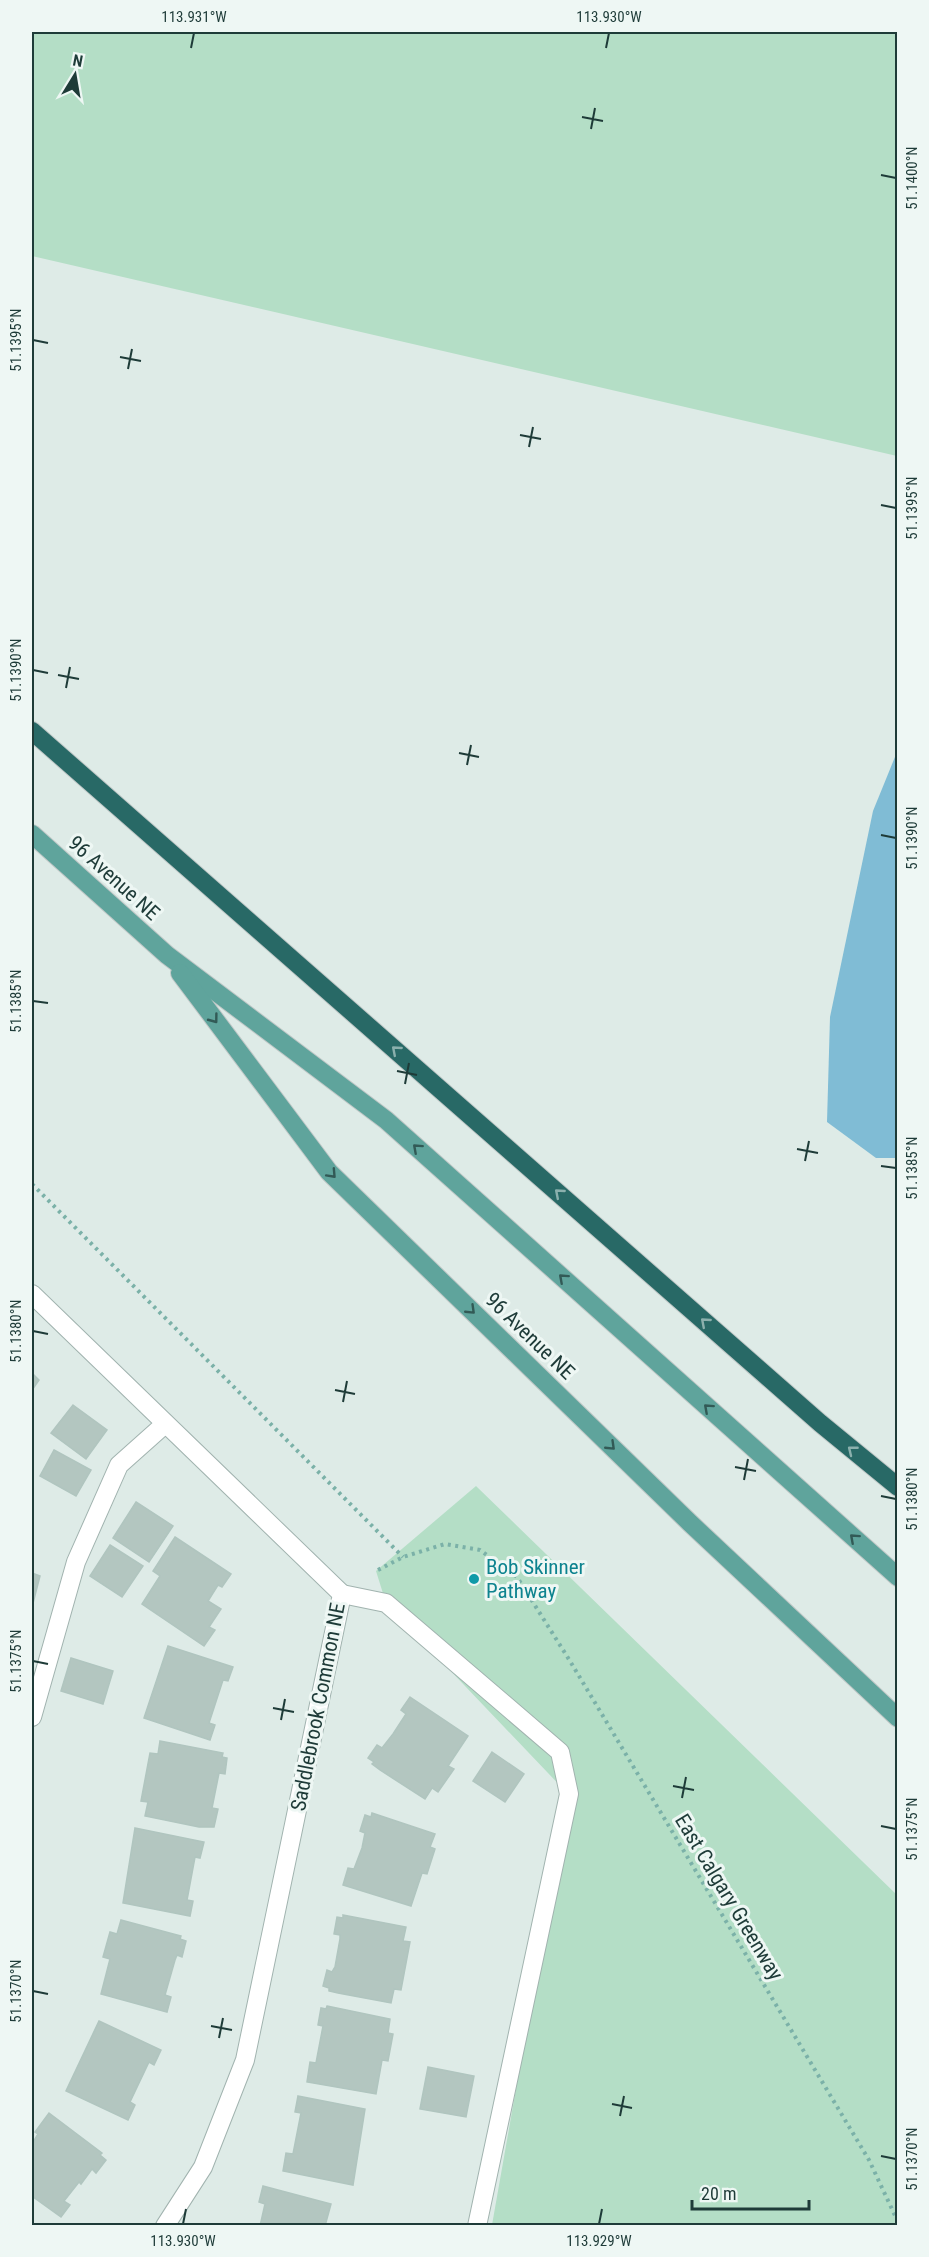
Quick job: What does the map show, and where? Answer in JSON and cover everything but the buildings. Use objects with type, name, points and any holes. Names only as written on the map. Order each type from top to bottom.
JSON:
[{"type":"highway","points":[[32,731],[820,1423],[897,1487]]},
{"type":"main road","name":"96 Avenue NE","points":[[32,834],[166,955],[386,1120],[897,1576]]},
{"type":"main road","name":"96 Avenue NE","points":[[166,955],[329,1172],[681,1514],[897,1718]]},
{"type":"street","name":"Saddlebrook Common NE","points":[[32,1294],[342,1594],[246,2060],[203,2167],[165,2226]]},
{"type":"street","points":[[32,1717],[76,1562],[119,1465],[165,1424]]},
{"type":"street","points":[[342,1594],[386,1603],[560,1752],[568,1794],[477,2226]]},
{"type":"path","name":"East Calgary Greenway","points":[[32,1184],[404,1557],[445,1544],[480,1550],[517,1577],[576,1671],[869,2160],[897,2222]]},
{"type":"green space","points":[[32,32],[897,32],[897,456],[32,256]]},
{"type":"green space","points":[[476,1486],[897,1895],[897,2225],[492,2225],[568,1794],[386,1603],[376,1571]]},
{"type":"water","points":[[897,752],[897,1158],[876,1158],[827,1122],[830,1017],[873,811]]},
{"type":"place","name":"Bob Skinner Pathway","points":[[474,1579]]}]
